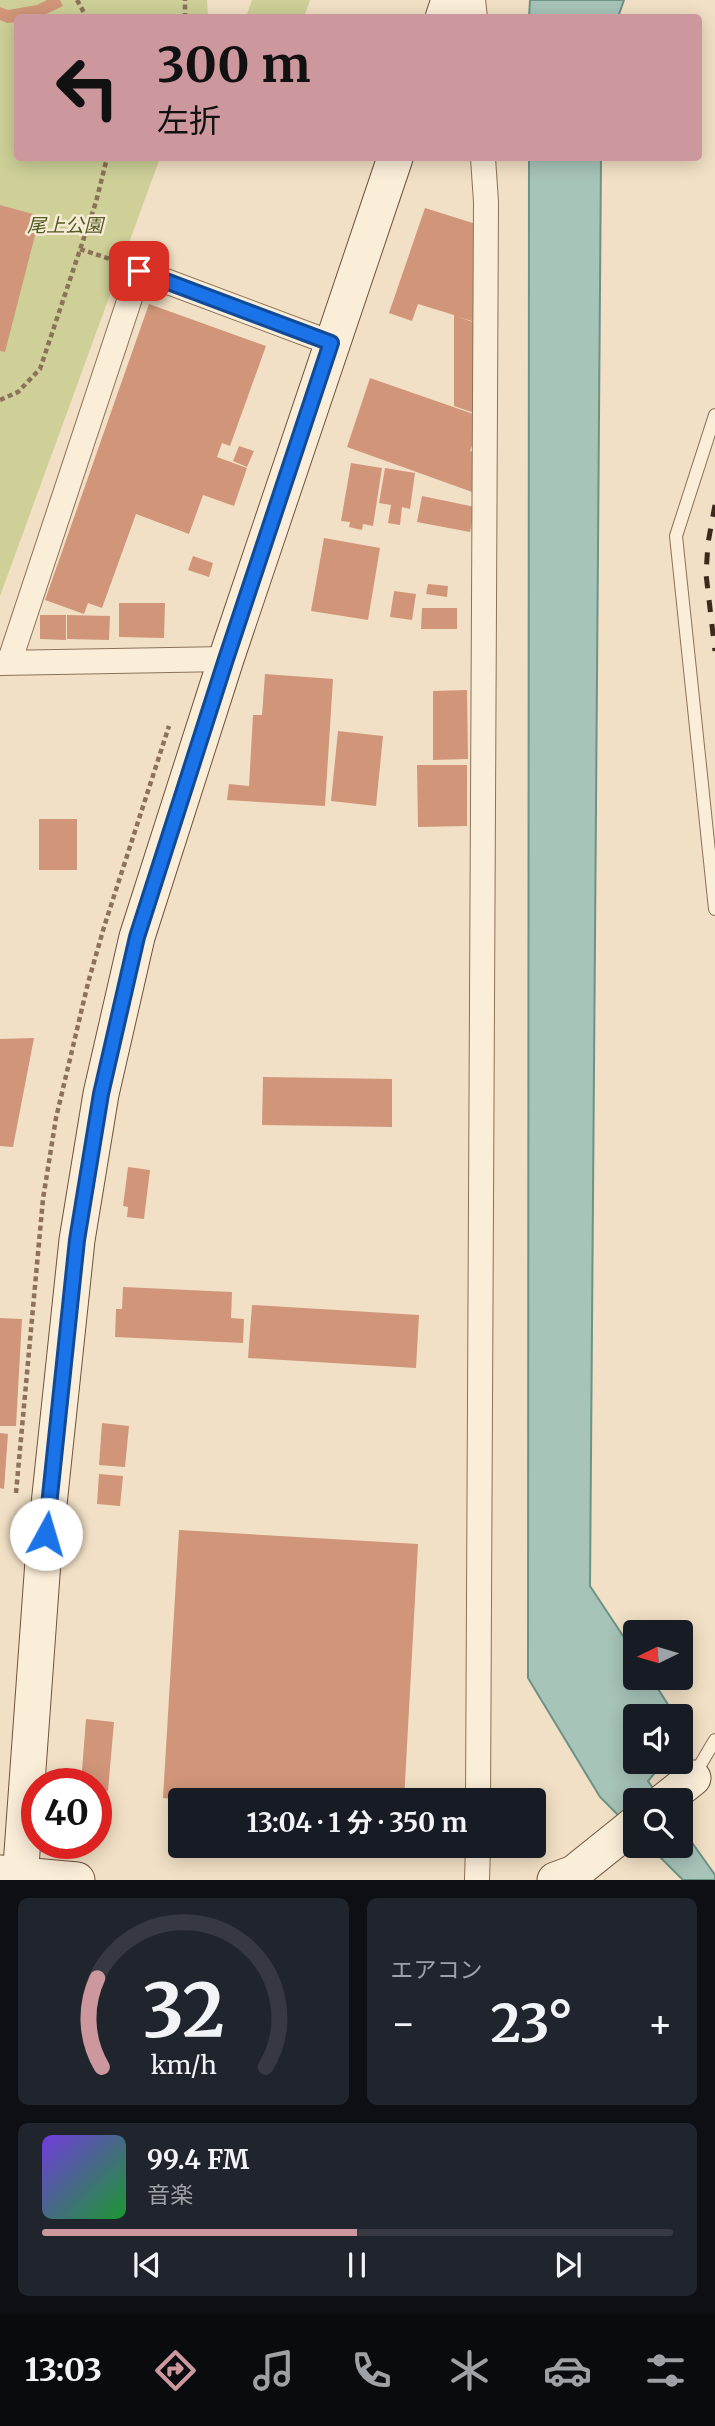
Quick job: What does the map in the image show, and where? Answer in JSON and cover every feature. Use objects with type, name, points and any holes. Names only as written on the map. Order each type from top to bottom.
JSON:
[{"type":"street","points":[[76,1880],[13,1876],[77,1240],[99,1108],[137,937],[226,659],[394,161]]},
{"type":"street","points":[[478,1788],[486,202],[483,161]]},
{"type":"street","points":[[226,659],[4,663],[139,271],[331,343]]},
{"type":"street","points":[[680,1788],[693,1777]]},
{"type":"street","points":[[565,1876],[623,1833]]},
{"type":"street","points":[[477,1880],[478,1858]]},
{"type":"lane","points":[[715,415],[676,536],[715,909]]},
{"type":"lane","points":[[693,1777],[715,1740]]},
{"type":"path","points":[[0,400],[18,392],[40,369],[96,201],[106,161]]},
{"type":"path","points":[[80,250],[109,259]]},
{"type":"green space","name":"尾上公園","points":[[0,0],[207,0],[208,14],[14,14],[14,161],[159,161],[0,596]]},
{"type":"green space","points":[[252,0],[310,0],[305,14],[247,14]]},
{"type":"shaded area","points":[[530,0],[624,0],[619,14],[529,14]]},
{"type":"shaded area","points":[[529,161],[601,161],[590,1586],[623,1636],[623,1690],[659,1690],[668,1704],[623,1704],[623,1774],[654,1774],[648,1781],[653,1788],[623,1788],[623,1820],[600,1797],[528,1678]]},
{"type":"shaded area","points":[[693,1844],[715,1875],[715,1880],[683,1880],[661,1858],[693,1858]]},
{"type":"building","points":[[47,0],[60,0],[63,6],[46,14],[14,14],[14,22],[0,20],[0,7],[8,10],[37,5]]},
{"type":"building","points":[[0,205],[40,216],[5,352],[0,351]]},
{"type":"building","points":[[425,208],[479,225],[479,323],[458,317],[479,324],[480,415],[454,406],[454,315],[418,304],[412,321],[389,313]]},
{"type":"building","points":[[149,304],[266,346],[230,446],[222,443],[217,457],[247,468],[234,506],[203,495],[189,534],[136,514],[102,608],[88,603],[84,614],[45,600]]},
{"type":"building","points":[[370,378],[482,417],[470,451],[481,455],[475,493],[347,447]]},
{"type":"building","points":[[239,446],[254,451],[247,467],[233,461]]},
{"type":"building","points":[[351,463],[382,468],[373,526],[363,524],[362,530],[349,527],[350,522],[341,521]]},
{"type":"building","points":[[385,468],[415,473],[410,509],[402,507],[400,525],[388,523],[391,505],[379,503]]},
{"type":"building","points":[[422,496],[475,507],[470,532],[417,522]]},
{"type":"building","points":[[324,538],[380,548],[368,620],[311,611]]},
{"type":"building","points":[[193,556],[213,563],[209,577],[188,570]]},
{"type":"building","points":[[428,584],[448,586],[447,597],[426,594]]},
{"type":"building","points":[[394,591],[416,594],[412,620],[390,617]]},
{"type":"building","points":[[119,603],[165,603],[164,638],[119,637]]},
{"type":"building","points":[[422,608],[457,608],[457,629],[421,629]]},
{"type":"building","points":[[40,615],[66,615],[66,640],[40,639]]},
{"type":"building","points":[[67,615],[110,616],[109,640],[67,639]]},
{"type":"building","points":[[265,674],[333,679],[325,806],[227,800],[229,784],[249,786],[253,715],[262,715]]},
{"type":"building","points":[[467,690],[468,759],[433,760],[433,691]]},
{"type":"building","points":[[338,731],[383,736],[376,806],[331,801]]},
{"type":"building","points":[[417,765],[467,765],[467,826],[418,827]]},
{"type":"building","points":[[39,819],[77,819],[77,870],[39,870]]},
{"type":"building","points":[[34,1038],[13,1147],[0,1146],[0,1039]]},
{"type":"building","points":[[263,1077],[392,1079],[392,1127],[262,1125]]},
{"type":"building","points":[[128,1167],[150,1170],[144,1219],[127,1217],[128,1207],[123,1206]]},
{"type":"building","points":[[123,1287],[232,1292],[231,1318],[244,1319],[243,1343],[115,1337],[116,1309],[122,1309]]},
{"type":"building","points":[[252,1305],[419,1315],[416,1368],[248,1358]]},
{"type":"building","points":[[0,1318],[22,1319],[16,1426],[0,1426]]},
{"type":"building","points":[[102,1423],[129,1426],[125,1467],[99,1465]]},
{"type":"building","points":[[0,1433],[8,1434],[4,1489],[0,1488]]},
{"type":"building","points":[[99,1474],[123,1476],[120,1506],[97,1504]]},
{"type":"building","points":[[179,1530],[418,1544],[405,1788],[168,1788],[168,1798],[163,1798]]},
{"type":"building","points":[[86,1719],[114,1722],[110,1768],[82,1768]]},
{"type":"railway","points":[[715,505],[706,574],[715,651]]},
{"type":"route","points":[[46,1534],[77,1240],[101,1094],[137,937],[331,343],[139,271]]}]
